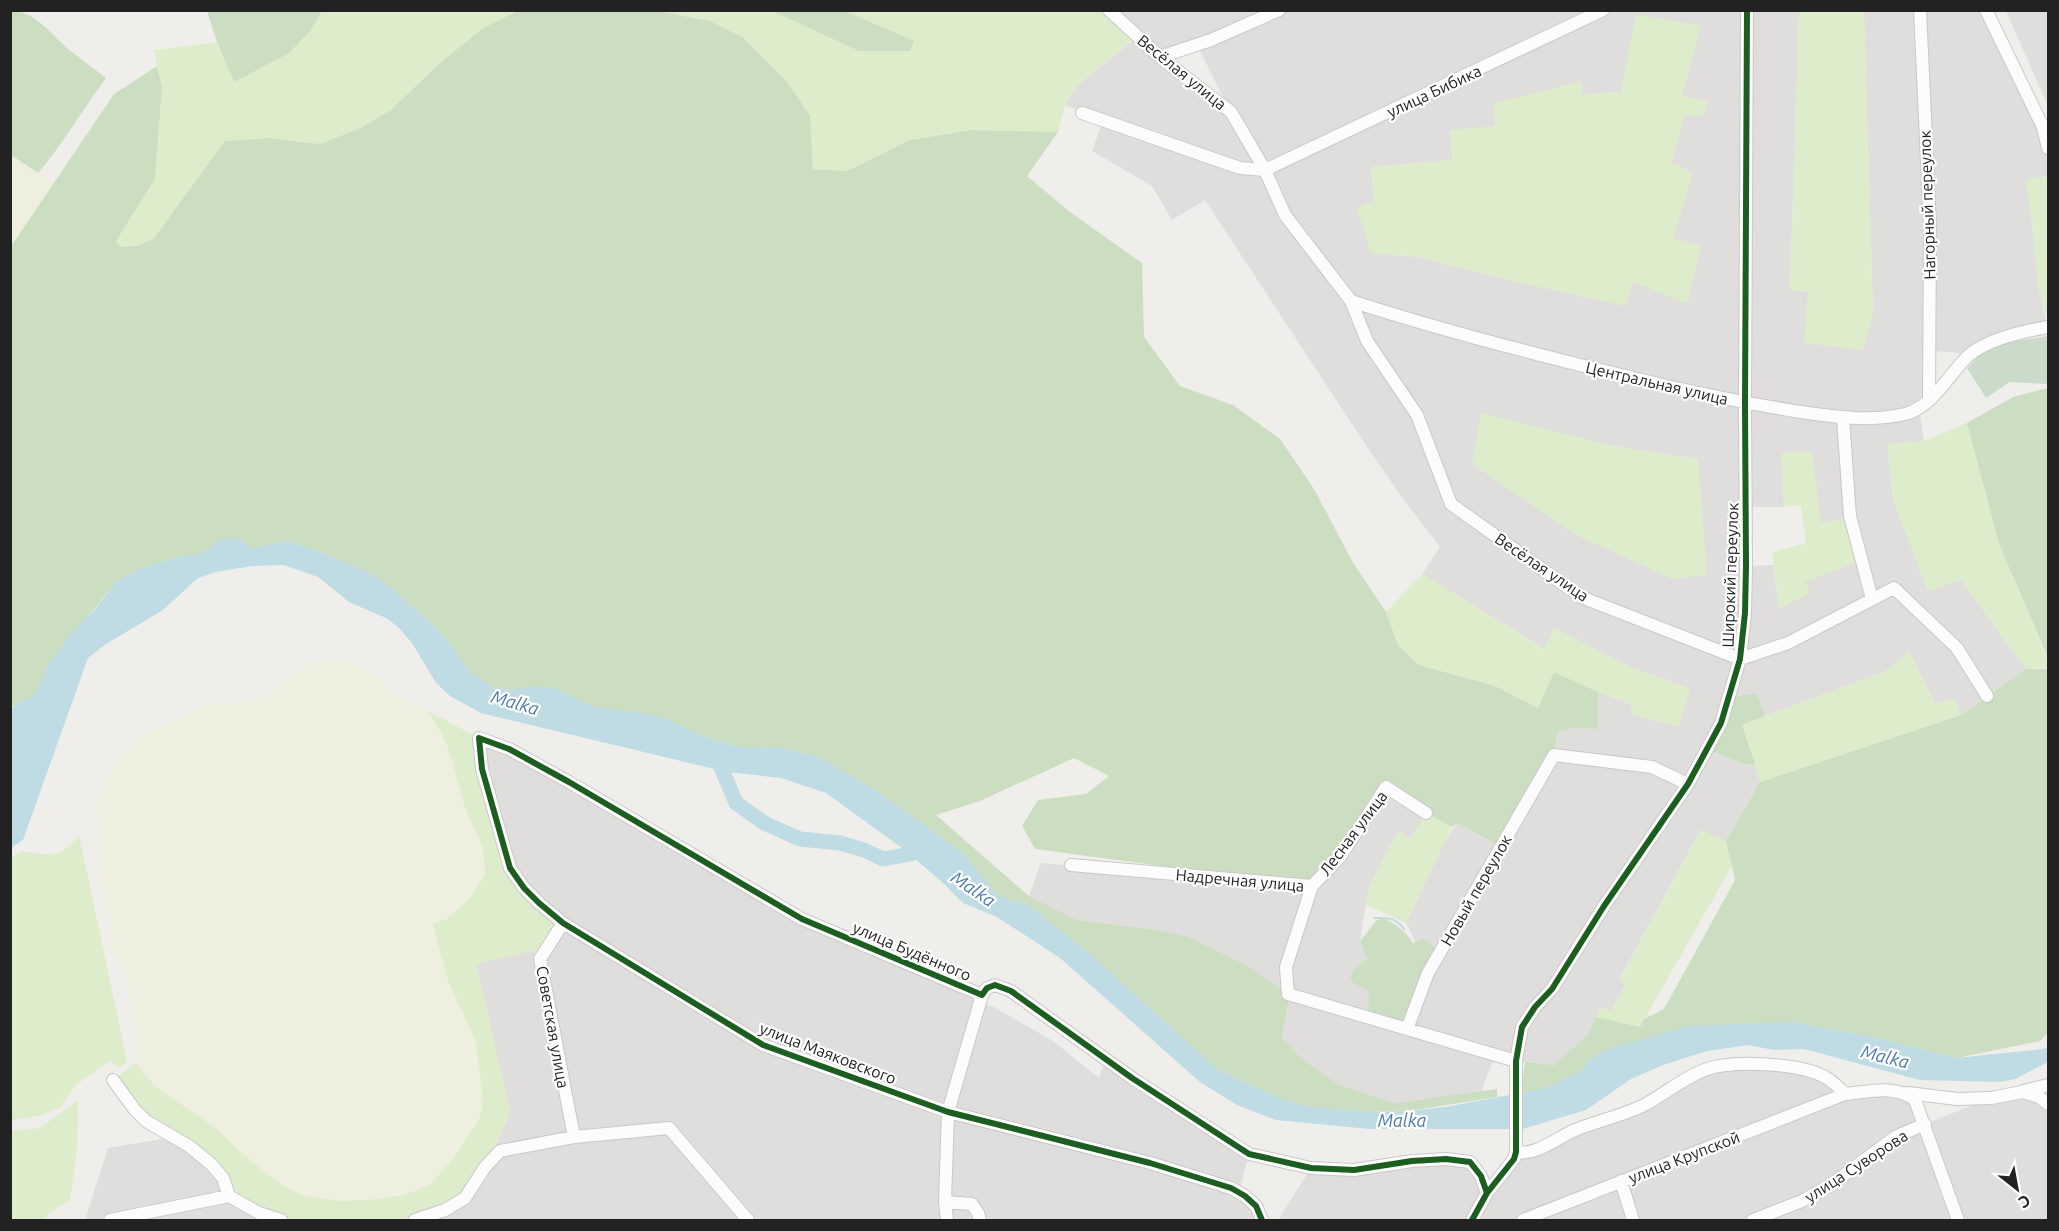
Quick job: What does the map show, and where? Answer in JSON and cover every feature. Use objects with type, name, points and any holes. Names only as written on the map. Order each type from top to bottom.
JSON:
[{"type":"street","name":"Весёлая улица","points":[[1109,10],[1160,57],[1231,112],[1265,170],[1285,215],[1352,301],[1367,340],[1417,415],[1451,504],[1581,597],[1740,659]]},
{"type":"street","points":[[1160,57],[1211,40],[1279,10]]},
{"type":"street","name":"улица Бибика","points":[[1265,170],[1603,10]]},
{"type":"street","name":"Широкий переулок","points":[[1516,1152],[1515,1077],[1522,1027],[1535,1007],[1552,989],[1604,906],[1688,784],[1721,723],[1740,659],[1746,566],[1748,10]]},
{"type":"street","name":"Нагорный переулок","points":[[1920,10],[1930,226],[1929,399]]},
{"type":"street","points":[[1986,10],[2046,126],[2049,148]]},
{"type":"street","points":[[1082,113],[1240,168],[1265,170]]},
{"type":"street","name":"Центральная улица","points":[[1352,301],[1427,325],[1532,354],[1745,404],[1843,418],[1908,413],[1929,399],[1975,351],[2018,334],[2049,327]]},
{"type":"street","points":[[1843,418],[1850,516],[1872,599]]},
{"type":"street","points":[[1740,659],[1788,643],[1894,588],[1957,648],[1987,696]]},
{"type":"street","name":"улица Маяковского","points":[[479,738],[482,769],[510,868],[524,888],[563,922],[763,1045],[948,1112],[1150,1163],[1231,1188],[1256,1206],[1262,1221]]},
{"type":"street","name":"улица Будённого","points":[[479,738],[509,749],[569,782],[802,919],[982,995],[987,988],[995,985],[1011,991],[1132,1078],[1249,1154],[1311,1168],[1354,1170],[1412,1161],[1446,1159],[1470,1162],[1481,1176],[1487,1193]]},
{"type":"street","name":"Новый переулок","points":[[1407,1029],[1428,973],[1554,755],[1652,767],[1688,784]]},
{"type":"street","name":"Лесная улица","points":[[1312,886],[1340,857],[1386,787],[1426,813]]},
{"type":"street","name":"Надречная улица","points":[[1071,865],[1312,886],[1286,967],[1288,994],[1516,1061]]},
{"type":"street","name":"Советская улица","points":[[563,922],[540,959],[574,1137]]},
{"type":"street","points":[[947,1221],[945,1202],[948,1112],[982,995]]},
{"type":"street","points":[[1472,1221],[1487,1193],[1514,1159],[1516,1152],[1528,1153],[1574,1131],[1643,1106],[1692,1076],[1724,1065],[1755,1064],[1810,1072],[1823,1076],[1845,1094]]},
{"type":"street","points":[[113,1080],[135,1110],[146,1120],[189,1146],[211,1164],[223,1178],[229,1196]]},
{"type":"street","points":[[1911,1096],[1957,1099],[1991,1098],[2049,1085]]},
{"type":"street","name":"улица Крупской","points":[[1523,1221],[1845,1094],[1895,1090],[1911,1096]]},
{"type":"street","points":[[2022,1092],[2039,1097],[2049,1104]]},
{"type":"street","points":[[1911,1096],[1925,1124],[1958,1221]]},
{"type":"street","name":"улица Суворова","points":[[1753,1221],[1802,1201],[1832,1184],[1895,1137],[1925,1124]]},
{"type":"street","points":[[415,1221],[445,1210],[465,1198],[485,1167],[500,1151],[574,1137],[669,1128],[748,1221]]},
{"type":"street","points":[[1621,1181],[1633,1221]]},
{"type":"street","points":[[110,1221],[229,1196],[259,1213],[281,1221]]},
{"type":"street","points":[[945,1202],[972,1204],[980,1221]]},
{"type":"shaded area","points":[[1109,11],[1799,11],[1790,290],[1808,292],[1862,350],[1873,314],[1864,11],[1986,11],[2048,148],[2048,176],[2027,179],[2039,291],[2048,327],[1968,356],[1953,352],[1930,351],[1929,399],[1919,408],[1924,441],[1887,444],[1893,500],[1928,590],[1961,580],[2026,669],[1961,715],[1955,698],[1935,704],[1909,652],[1886,671],[1765,716],[1757,693],[1729,697],[1744,764],[1755,764],[1760,782],[1726,841],[1700,831],[1619,980],[1626,984],[1611,1011],[1600,1008],[1589,1033],[1555,1065],[1516,1061],[1495,1055],[1481,1092],[1396,1103],[1339,1085],[1301,1058],[1282,1038],[1288,1007],[1158,930],[1077,920],[1029,896],[1041,863],[1312,886],[1386,787],[1426,813],[1411,839],[1398,831],[1368,890],[1360,941],[1367,959],[1357,966],[1353,983],[1369,992],[1416,942],[1406,923],[1446,839],[1457,823],[1500,847],[1554,756],[1558,732],[1573,728],[1597,729],[1598,692],[1631,704],[1690,689],[1628,666],[1554,628],[1545,649],[1422,574],[1440,547],[1367,447],[1205,200],[1172,220],[1152,186],[1092,151],[1103,121],[1065,105],[1076,86],[1137,37]],"holes":[[[1197,45],[1230,111],[1161,57]],[[1581,81],[1581,96],[1608,92],[1682,96],[1708,102],[1685,114],[1671,163],[1693,172],[1672,238],[1633,282],[1625,305],[1513,281],[1419,257],[1371,253],[1374,200],[1371,167],[1452,160],[1495,126]],[[1619,447],[1698,459],[1473,464]],[[1782,452],[1821,523],[1845,519],[1805,582],[1779,608],[1773,565],[1747,566],[1746,507],[1784,507]]]},
{"type":"shaded area","points":[[2006,11],[2048,11],[2048,106]]},
{"type":"shaded area","points":[[479,738],[802,919],[982,995],[980,1005],[992,1006],[1053,1041],[1099,1078],[1106,1059],[1249,1154],[1239,1192],[1262,1220],[415,1220],[500,1151],[495,1147],[510,1112],[476,964],[531,951],[524,888],[499,828],[491,771],[481,758]]},
{"type":"shaded area","points":[[1724,1065],[1810,1072],[1846,1094],[1906,1093],[1925,1124],[1991,1098],[2039,1097],[2048,1094],[2048,1220],[1278,1220],[1311,1168],[1470,1162],[1488,1192],[1528,1153]]},
{"type":"shaded area","points":[[174,1137],[281,1220],[85,1220],[108,1148]]},
{"type":"green space","points":[[207,10],[322,11],[311,30],[289,53],[234,82],[217,42]]},
{"type":"green space","points":[[10,11],[28,15],[36,20],[106,78],[38,173],[11,155]]},
{"type":"green space","points":[[322,11],[514,11],[429,71],[377,126],[320,144],[269,138],[225,141],[154,238],[137,246],[121,247],[116,241],[155,179],[162,87],[154,50],[217,42],[234,82],[311,30]]},
{"type":"green space","points":[[517,11],[657,11],[710,21],[744,38],[786,81],[810,115],[813,169],[847,171],[910,140],[970,130],[1058,132],[1027,176],[1070,212],[1142,263],[1144,337],[1180,386],[1233,405],[1280,439],[1314,489],[1352,561],[1386,612],[1398,645],[1419,665],[1495,686],[1538,708],[1554,672],[1598,692],[1598,729],[1573,728],[1558,732],[1554,755],[1501,847],[1457,823],[1452,827],[1386,787],[1312,886],[1035,849],[1022,826],[1038,800],[1086,794],[1109,776],[1074,758],[980,801],[936,815],[1029,896],[1077,920],[1158,930],[1188,937],[1246,965],[1288,994],[1282,1038],[1301,1058],[1339,1085],[1396,1103],[1497,1089],[1497,1097],[1408,1111],[1365,1112],[1311,1107],[1278,1098],[1217,1069],[1090,954],[1027,904],[1012,901],[995,893],[964,854],[878,792],[819,757],[776,747],[752,748],[729,745],[697,734],[667,719],[596,708],[553,688],[507,690],[491,686],[468,671],[453,647],[432,624],[370,573],[320,552],[286,541],[251,548],[241,540],[222,539],[201,554],[178,557],[137,570],[117,581],[48,665],[34,697],[24,700],[17,707],[11,706],[10,248],[114,94],[157,66],[162,87],[155,179],[116,241],[121,247],[137,246],[154,238],[225,141],[269,138],[320,144],[361,128],[391,110],[433,69],[482,29]]},
{"type":"green space","points":[[658,11],[772,11],[859,51],[914,42],[845,11],[1109,11],[1137,36],[1076,86],[1065,105],[1058,132],[970,130],[910,140],[847,171],[813,169],[810,114],[786,81],[745,38],[710,21]]},
{"type":"green space","points":[[772,11],[845,11],[914,41],[910,51],[859,51]]},
{"type":"green space","points":[[1799,11],[1864,11],[1873,314],[1863,350],[1804,343],[1808,292],[1790,290]]},
{"type":"green space","points":[[1636,14],[1701,26],[1682,96],[1708,102],[1704,116],[1685,115],[1671,163],[1693,172],[1673,238],[1701,246],[1687,303],[1633,282],[1625,306],[1419,257],[1371,253],[1357,208],[1374,200],[1371,167],[1452,160],[1450,130],[1495,126],[1494,103],[1581,81],[1582,95],[1621,93]]},
{"type":"green space","points":[[11,155],[53,183],[11,248]]},
{"type":"green space","points":[[2048,176],[2048,321],[2039,291],[2027,179]]},
{"type":"green space","points":[[2048,336],[2048,384],[2010,382],[1986,398],[1967,368],[1980,355],[2009,342]]},
{"type":"green space","points":[[2048,388],[2048,658],[1999,544],[1967,423],[2013,397]]},
{"type":"green space","points":[[1481,413],[1619,447],[1698,459],[1707,575],[1673,579],[1578,536],[1472,464]]},
{"type":"green space","points":[[1967,423],[1999,544],[2048,660],[2048,668],[2026,669],[1961,580],[1928,591],[1893,500],[1887,444],[1924,441]]},
{"type":"green space","points":[[1812,451],[1821,523],[1845,519],[1861,560],[1805,582],[1810,593],[1779,609],[1772,552],[1806,543],[1801,505],[1784,507],[1782,452]]},
{"type":"green space","points":[[1422,574],[1544,649],[1555,628],[1628,666],[1690,689],[1679,727],[1631,714],[1631,704],[1554,672],[1538,708],[1495,686],[1419,665],[1398,645],[1386,612]]},
{"type":"green space","points":[[1909,652],[1935,704],[1955,698],[1961,715],[1760,782],[1742,725],[1886,671]]},
{"type":"green space","points":[[331,659],[358,665],[376,678],[394,696],[426,710],[447,744],[466,810],[483,847],[485,873],[471,897],[447,919],[464,1013],[476,1041],[483,1103],[480,1118],[453,1159],[432,1183],[404,1195],[381,1199],[342,1201],[318,1199],[303,1196],[282,1185],[253,1163],[213,1126],[156,1087],[135,1063],[139,1054],[128,981],[123,965],[115,954],[101,877],[97,801],[112,768],[145,733],[209,705],[232,704],[272,693],[312,662]]},
{"type":"green space","points":[[2026,669],[2048,669],[2048,1033],[2040,1041],[1956,1058],[1872,1037],[1791,1022],[1591,1058],[1582,1071],[1542,1089],[1521,1093],[1525,1062],[1555,1065],[1589,1033],[1596,1017],[1640,1027],[1644,1019],[1664,1009],[1735,880],[1726,841],[1760,782],[1961,715]]},
{"type":"green space","points":[[1757,693],[1765,716],[1742,725],[1755,764],[1744,764],[1707,749],[1729,697]]},
{"type":"green space","points":[[426,710],[479,738],[510,868],[563,923],[540,959],[531,951],[476,964],[510,1112],[495,1146],[500,1151],[465,1198],[415,1220],[281,1220],[229,1196],[223,1178],[165,1131],[113,1080],[135,1063],[156,1087],[213,1126],[253,1163],[282,1185],[303,1196],[342,1201],[404,1195],[432,1183],[453,1159],[480,1118],[483,1103],[476,1041],[448,981],[433,924],[447,919],[471,897],[485,873],[483,847],[466,810],[447,744]]},
{"type":"green space","points":[[1426,813],[1452,827],[1406,923],[1366,905],[1368,890],[1398,831],[1411,839]]},
{"type":"green space","points":[[1701,830],[1726,841],[1733,864],[1640,1027],[1596,1017],[1600,1008],[1611,1011],[1626,985],[1619,981]]},
{"type":"green space","points":[[79,835],[127,1061],[121,1068],[110,1061],[76,1085],[61,1107],[40,1116],[11,1120],[11,858],[21,851],[47,854],[60,852]]},
{"type":"green space","points":[[1382,918],[1400,928],[1413,943],[1424,939],[1440,951],[1407,1029],[1368,1018],[1369,992],[1353,983],[1350,976],[1357,966],[1367,959],[1360,941],[1376,921]]},
{"type":"green space","points":[[78,1100],[77,1151],[70,1200],[50,1213],[45,1220],[11,1220],[11,1131],[40,1128]]},
{"type":"water","name":"Malka","points":[[222,539],[241,540],[251,548],[286,541],[320,552],[370,573],[432,624],[453,647],[468,671],[491,686],[507,690],[538,686],[553,688],[596,708],[642,713],[667,719],[697,734],[729,745],[752,748],[776,747],[819,757],[878,792],[964,854],[995,893],[1012,901],[1027,904],[1090,954],[1217,1069],[1278,1098],[1311,1107],[1365,1112],[1445,1107],[1542,1089],[1582,1071],[1591,1058],[1605,1050],[1690,1026],[1791,1022],[1872,1037],[1956,1058],[2048,1047],[2048,1062],[2015,1079],[1999,1082],[1920,1080],[1804,1049],[1774,1050],[1748,1045],[1707,1051],[1663,1065],[1631,1079],[1586,1110],[1523,1129],[1370,1129],[1276,1120],[1237,1105],[1200,1082],[1060,958],[997,917],[963,903],[902,848],[826,793],[781,778],[727,772],[481,713],[450,696],[436,683],[412,643],[388,619],[349,602],[318,577],[284,565],[252,566],[216,572],[198,578],[163,610],[106,644],[88,658],[23,840],[11,848],[11,709],[24,700],[34,697],[48,665],[71,634],[96,608],[117,581],[137,570],[178,557],[201,554]]},
{"type":"waterway","points":[[716,755],[736,803],[766,824],[800,839],[840,843],[864,850],[883,859],[919,851]]},
{"type":"waterway","points":[[1374,918],[1394,920],[1404,929]]},
{"type":"cycle path","points":[[1472,1220],[1487,1193],[1514,1159],[1516,1152],[1516,1061],[1522,1027],[1535,1007],[1552,989],[1604,906],[1688,784],[1721,723],[1740,659],[1745,613],[1746,566],[1747,10]]},
{"type":"cycle path","points":[[1262,1220],[1256,1206],[1231,1188],[1150,1163],[948,1112],[763,1045],[563,923],[524,888],[510,868],[482,769],[479,738],[509,749],[569,782],[802,919],[982,995],[987,988],[995,985],[1011,991],[1132,1078],[1249,1154],[1311,1168],[1354,1170],[1412,1161],[1446,1159],[1470,1162],[1481,1176],[1487,1193]]}]
